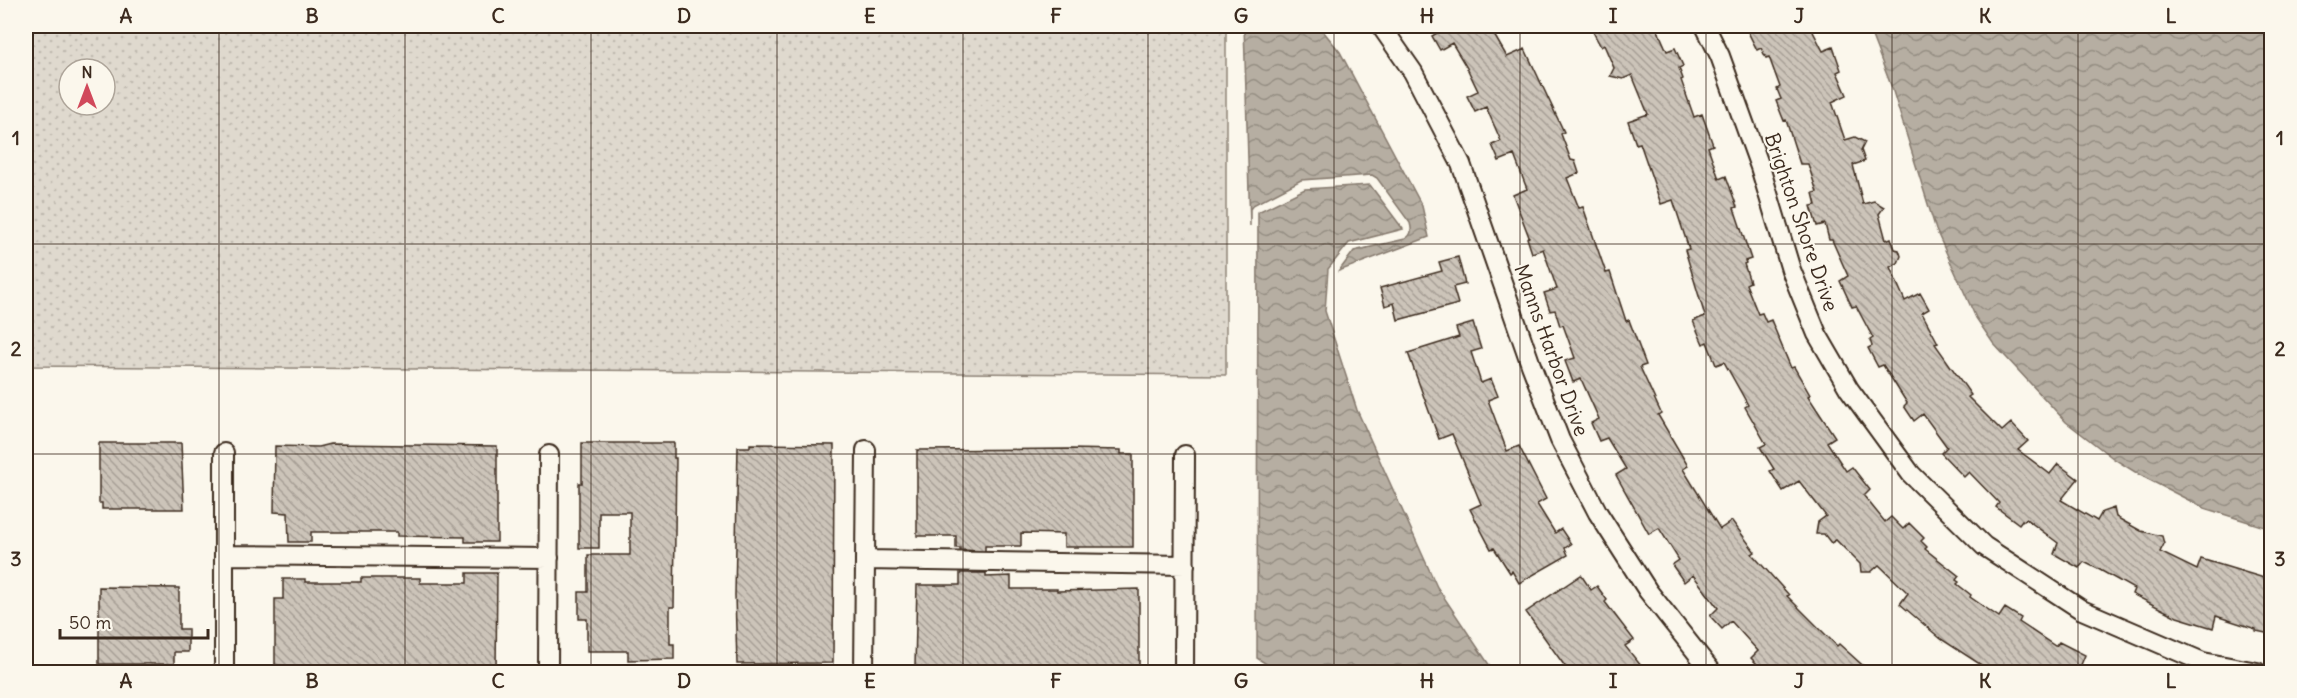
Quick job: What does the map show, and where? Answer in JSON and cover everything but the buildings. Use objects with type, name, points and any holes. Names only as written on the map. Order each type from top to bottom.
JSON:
[{"type":"street","name":"Manns Harbor Drive","points":[[1381,26],[1413,72],[1461,164],[1531,365],[1560,440],[1598,513],[1648,591],[1712,672]]},
{"type":"street","name":"Brighton Shore Drive","points":[[1705,26],[1724,68],[1760,167],[1791,270],[1817,334],[1849,389],[1911,474],[1984,546],[2082,610],[2203,662],[2257,672]]},
{"type":"street","points":[[864,672],[866,450]]},
{"type":"street","points":[[224,453],[224,672]]},
{"type":"street","points":[[548,672],[549,454]]},
{"type":"street","points":[[1184,672],[1185,455]]},
{"type":"street","points":[[224,555],[549,558]]},
{"type":"street","points":[[865,560],[1185,565]]},
{"type":"shaded area","points":[[26,26],[1226,26],[1226,375],[26,366]]},
{"type":"water","points":[[1244,26],[1319,26],[1340,52],[1422,206],[1429,237],[1339,271],[1354,251],[1405,239],[1411,232],[1410,223],[1377,178],[1372,175],[1301,180],[1253,205],[1250,209],[1250,226]]},
{"type":"water","points":[[1868,26],[2271,26],[2271,529],[2204,508],[2114,459],[2066,422],[1993,343],[1976,318],[1936,230],[1892,88]]},
{"type":"water","points":[[1370,185],[1403,229],[1349,243],[1328,269],[1325,311],[1357,410],[1437,587],[1494,672],[1279,672],[1257,658],[1258,212],[1305,189]]}]
